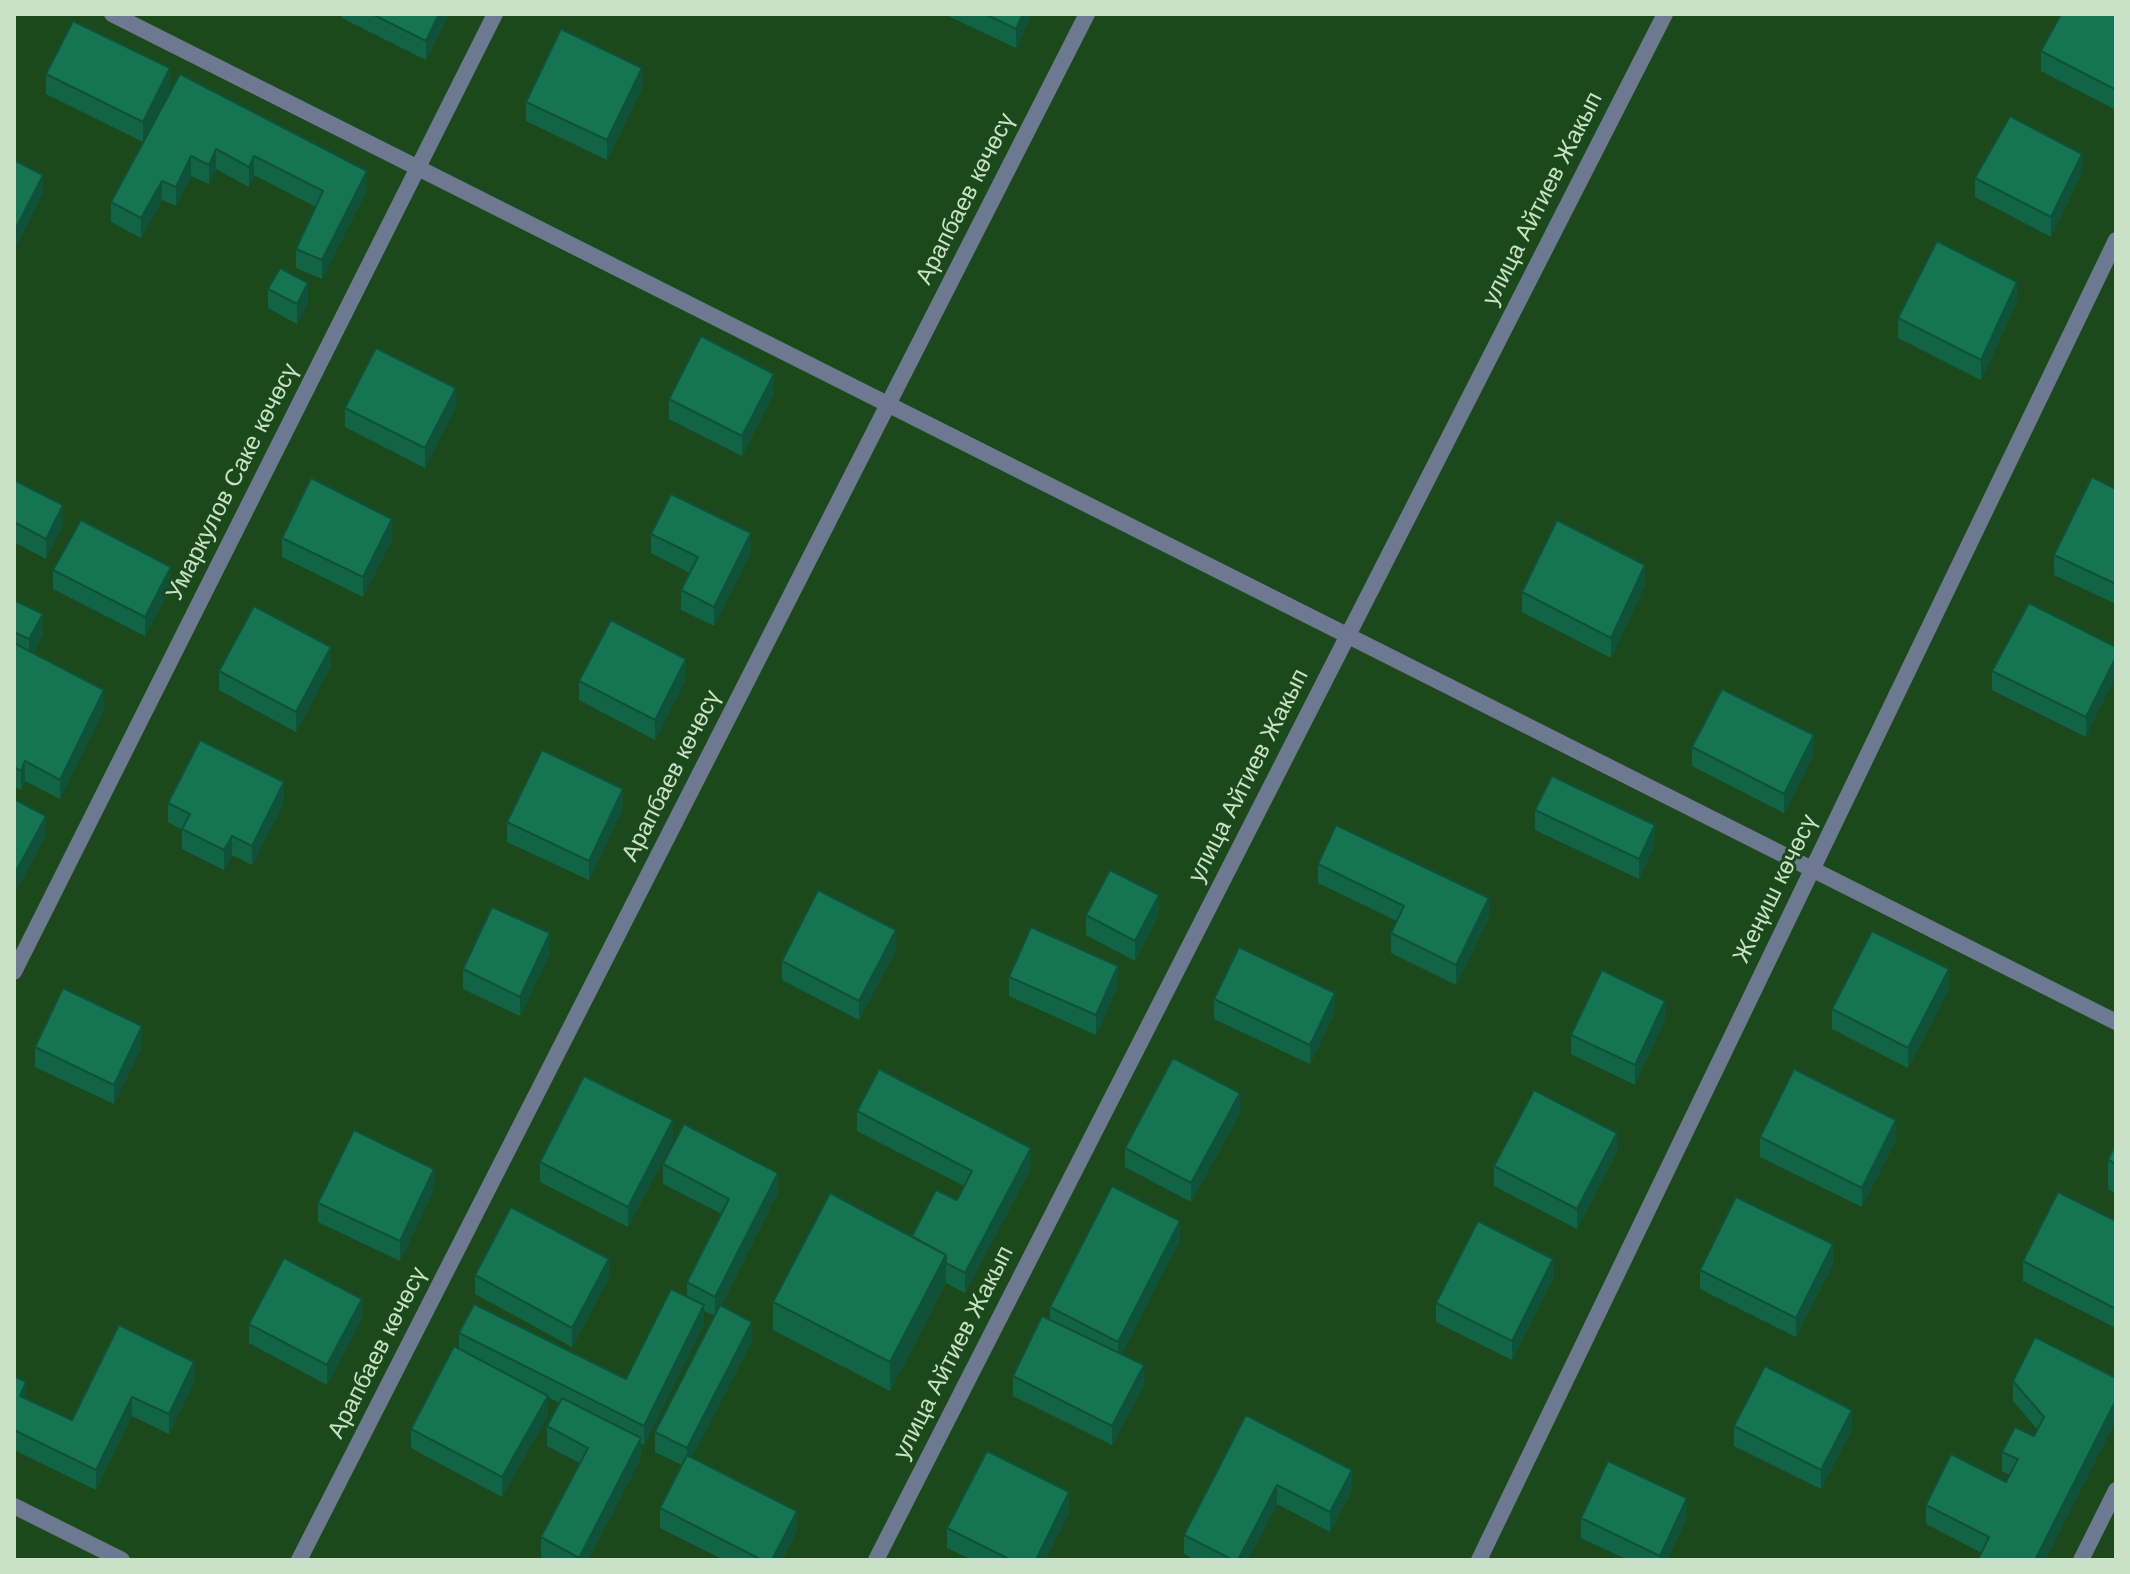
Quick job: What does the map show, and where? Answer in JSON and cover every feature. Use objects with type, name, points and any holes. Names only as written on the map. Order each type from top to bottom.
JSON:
[{"type":"street","points":[[112,14],[2116,1022]]},
{"type":"street","name":"Умаркулов Саке көчөсү","points":[[14,972],[495,14]]},
{"type":"street","name":"Арапбаев көчөсү","points":[[299,1560],[1087,14]]},
{"type":"street","name":"улица Айтиев Жакып","points":[[876,1560],[1665,14]]},
{"type":"street","name":"Жеңиш көчөсү","points":[[1479,1560],[2116,240]]},
{"type":"street","points":[[2081,1560],[2116,1490]]},
{"type":"street","points":[[14,1506],[122,1560]]},
{"type":"building","points":[[372,14],[439,14],[426,41]]},
{"type":"building","points":[[985,14],[1023,14],[1016,29]]},
{"type":"building","points":[[2061,14],[2116,14],[2116,90],[2041,51]]},
{"type":"building","points":[[73,21],[170,68],[143,122],[46,74]]},
{"type":"building","points":[[561,29],[642,68],[607,140],[526,102]]},
{"type":"building","points":[[180,74],[367,171],[322,260],[296,249],[323,191],[254,156],[249,167],[216,149],[209,165],[191,156],[176,187],[162,181],[141,218],[111,202]]},
{"type":"building","points":[[2010,116],[2082,154],[2051,217],[1975,178]]},
{"type":"building","points":[[14,160],[43,175],[14,232]]},
{"type":"building","points":[[1937,241],[2017,282],[1981,360],[1898,318]]},
{"type":"building","points":[[280,268],[308,283],[297,304],[268,289]]},
{"type":"building","points":[[701,336],[774,374],[742,436],[669,399]]},
{"type":"building","points":[[376,348],[456,388],[425,448],[345,408]]},
{"type":"building","points":[[2092,477],[2116,489],[2116,584],[2054,555]]},
{"type":"building","points":[[311,478],[392,519],[363,577],[282,538]]},
{"type":"building","points":[[14,480],[63,505],[46,539],[14,522]]},
{"type":"building","points":[[671,494],[751,533],[714,607],[681,590],[698,557],[651,534]]},
{"type":"building","points":[[81,520],[171,567],[145,617],[53,570]]},
{"type":"building","points":[[1557,520],[1645,565],[1611,638],[1522,592]]},
{"type":"building","points":[[14,600],[43,614],[29,639],[14,632]]},
{"type":"building","points":[[2029,603],[2116,647],[2116,657],[2086,717],[1992,671]]},
{"type":"building","points":[[254,606],[331,647],[296,712],[219,671]]},
{"type":"building","points":[[611,620],[686,659],[655,720],[579,681]]},
{"type":"building","points":[[14,643],[104,690],[60,780],[25,761],[21,771],[14,767]]},
{"type":"building","points":[[1722,689],[1814,735],[1784,794],[1692,747]]},
{"type":"building","points":[[200,740],[284,782],[252,846],[232,836],[224,850],[182,829],[190,814],[168,803]]},
{"type":"building","points":[[542,750],[623,789],[589,861],[507,822]]},
{"type":"building","points":[[1552,776],[1655,825],[1639,859],[1535,810]]},
{"type":"building","points":[[14,799],[46,816],[15,873],[14,872]]},
{"type":"building","points":[[1336,825],[1489,898],[1456,965],[1391,933],[1404,906],[1318,864]]},
{"type":"building","points":[[1110,870],[1159,895],[1135,941],[1086,915]]},
{"type":"building","points":[[818,890],[896,930],[859,1001],[782,961]]},
{"type":"building","points":[[492,907],[550,933],[520,997],[463,969]]},
{"type":"building","points":[[1031,927],[1118,966],[1096,1015],[1009,977]]},
{"type":"building","points":[[1872,931],[1949,969],[1908,1048],[1832,1009]]},
{"type":"building","points":[[1239,947],[1335,993],[1310,1045],[1214,999]]},
{"type":"building","points":[[1602,970],[1665,1001],[1635,1065],[1571,1035]]},
{"type":"building","points":[[63,988],[142,1026],[114,1085],[35,1047]]},
{"type":"building","points":[[1173,1058],[1240,1093],[1191,1183],[1125,1148]]},
{"type":"building","points":[[879,1069],[1031,1148],[965,1273],[946,1263],[946,1255],[912,1236],[936,1190],[957,1200],[972,1171],[857,1111]]},
{"type":"building","points":[[1794,1069],[1896,1120],[1862,1188],[1760,1137]]},
{"type":"building","points":[[584,1076],[673,1120],[628,1207],[540,1162]]},
{"type":"building","points":[[1534,1090],[1617,1133],[1577,1209],[1494,1166]]},
{"type":"building","points":[[684,1124],[778,1173],[715,1297],[687,1282],[729,1199],[663,1164]]},
{"type":"building","points":[[354,1130],[434,1169],[400,1241],[318,1203]]},
{"type":"building","points":[[2116,1144],[2116,1164],[2108,1160]]},
{"type":"building","points":[[1112,1186],[1180,1221],[1118,1342],[1050,1307]]},
{"type":"building","points":[[2058,1192],[2116,1221],[2116,1309],[2023,1261]]},
{"type":"building","points":[[830,1193],[946,1255],[890,1362],[773,1302]]},
{"type":"building","points":[[1736,1197],[1833,1244],[1796,1318],[1700,1270]]},
{"type":"building","points":[[511,1207],[609,1259],[572,1328],[475,1275]]},
{"type":"building","points":[[1478,1221],[1553,1259],[1512,1341],[1436,1303]]},
{"type":"building","points":[[284,1258],[362,1299],[327,1365],[249,1324]]},
{"type":"building","points":[[671,1289],[704,1305],[644,1426],[459,1333],[474,1304],[626,1379]]},
{"type":"building","points":[[720,1305],[752,1322],[687,1448],[655,1432]]},
{"type":"building","points":[[1042,1316],[1144,1365],[1112,1426],[1013,1376]]},
{"type":"building","points":[[119,1325],[194,1362],[169,1414],[132,1397],[96,1470],[14,1430],[14,1376],[26,1382],[20,1396],[72,1420]]},
{"type":"building","points":[[2035,1337],[2116,1378],[2116,1400],[2035,1560],[1978,1560],[1989,1537],[1926,1505],[1951,1454],[2006,1482],[2018,1459],[2002,1452],[2015,1427],[2034,1436],[2044,1417],[2013,1381]]},
{"type":"building","points":[[454,1346],[548,1396],[502,1477],[411,1429]]},
{"type":"building","points":[[1765,1366],[1852,1410],[1821,1470],[1734,1426]]},
{"type":"building","points":[[562,1398],[641,1438],[579,1558],[541,1537],[588,1448],[547,1426]]},
{"type":"building","points":[[1246,1415],[1352,1470],[1330,1512],[1277,1485],[1238,1560],[1233,1560],[1184,1535]]},
{"type":"building","points":[[987,1451],[1069,1492],[1036,1560],[1011,1560],[947,1528]]},
{"type":"building","points":[[687,1455],[797,1511],[772,1560],[762,1560],[660,1508]]},
{"type":"building","points":[[1608,1461],[1687,1498],[1660,1556],[1581,1518]]}]
